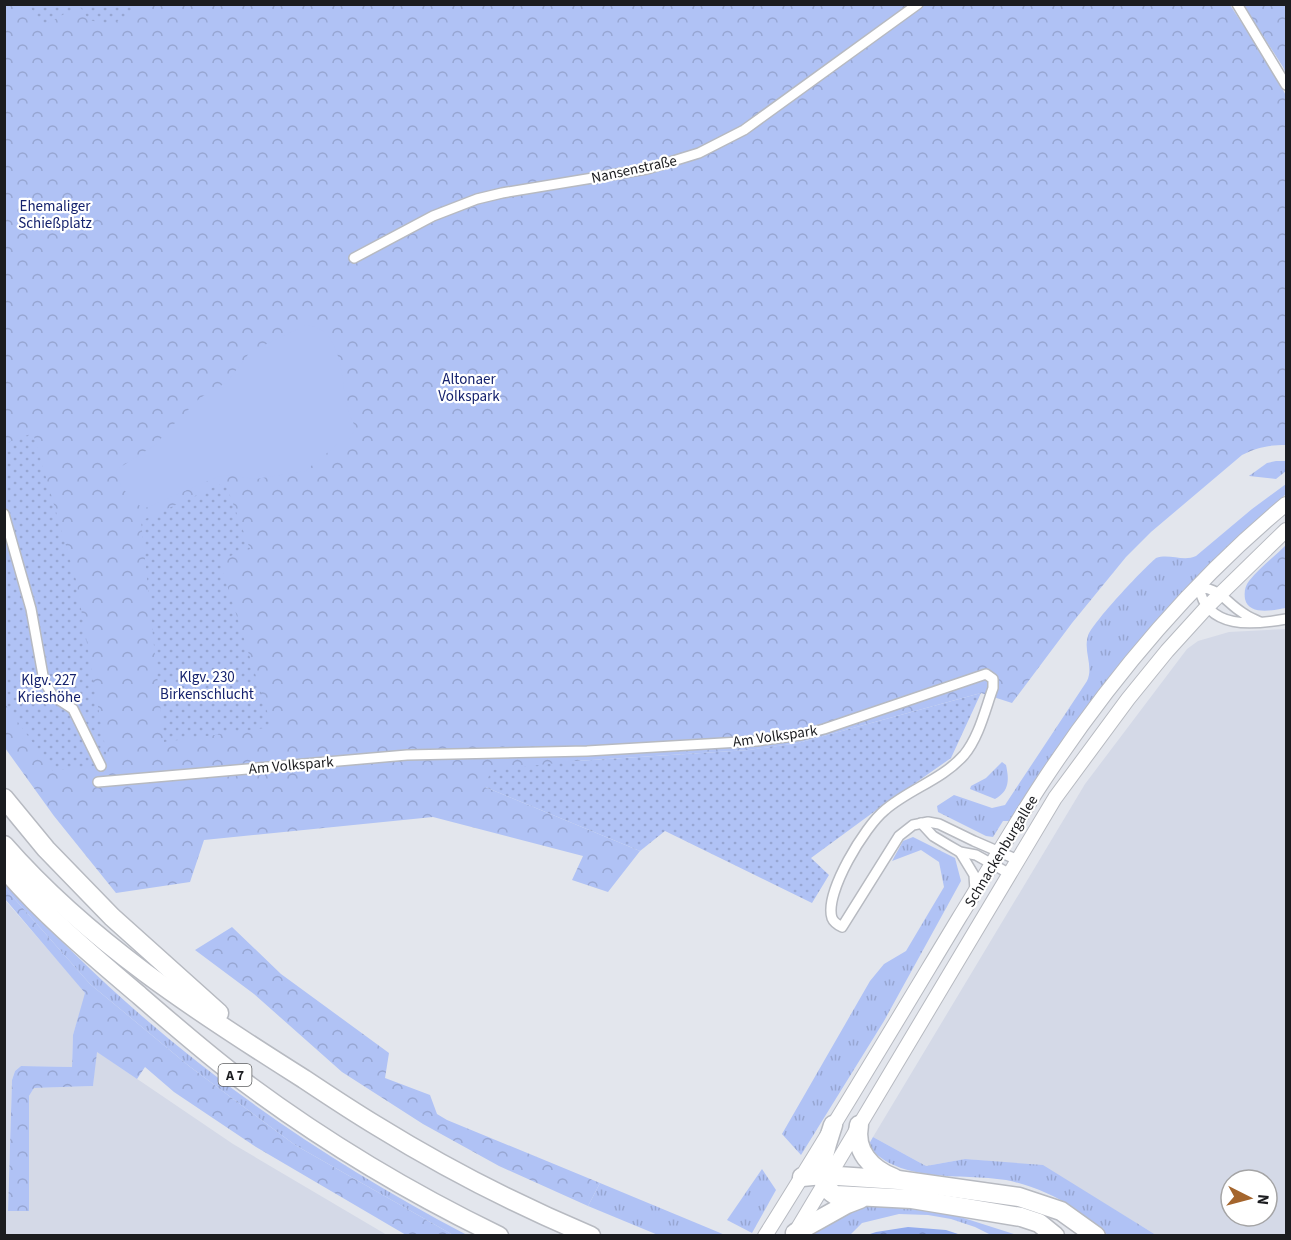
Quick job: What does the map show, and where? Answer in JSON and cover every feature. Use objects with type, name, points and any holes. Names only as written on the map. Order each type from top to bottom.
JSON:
[{"type":"highway","points":[[4,798],[46,849],[112,917],[201,999],[306,1080]]},
{"type":"highway","name":"A 7","points":[[4,845],[79,921],[137,968],[191,1007],[377,1126],[442,1164],[591,1236]]},
{"type":"highway","name":"A 7","points":[[4,868],[60,927],[188,1038],[231,1072],[323,1138],[450,1212],[499,1236]]},
{"type":"highway","points":[[833,1125],[826,1147],[825,1178],[828,1191],[835,1195],[912,1199],[1021,1217],[1039,1223],[1055,1236]]},
{"type":"highway","points":[[859,1125],[858,1140],[865,1157],[880,1172],[898,1180]]},
{"type":"highway","points":[[802,1177],[898,1180],[1004,1194],[1031,1200],[1061,1211],[1096,1236]]},
{"type":"highway","points":[[794,1234],[848,1204],[867,1197]]},
{"type":"main road","name":"Schnackenburgallee","points":[[765,1236],[1042,783],[1123,672],[1199,587],[1287,504]]},
{"type":"main road","name":"Schnackenburgallee","points":[[794,1234],[825,1178],[1056,798],[1106,727],[1167,651],[1207,607],[1287,530]]},
{"type":"street","name":"Nansenstraße","points":[[354,258],[433,216],[477,199],[502,192],[647,169],[699,153],[744,130],[918,4]]},
{"type":"street","points":[[1237,4],[1287,85]]},
{"type":"street","points":[[4,514],[31,609],[44,681],[53,696],[73,709],[101,766]]},
{"type":"street","points":[[1260,622],[1242,613],[1221,593],[1199,587],[1207,607],[1228,621],[1239,623],[1260,622],[1287,619]]},
{"type":"street","name":"Am Volkspark","points":[[98,782],[398,755],[587,751],[757,741],[801,735],[824,729],[982,674],[990,675],[994,683],[993,688],[968,750],[946,771],[885,809],[862,836],[836,885],[831,907],[835,923],[842,927],[898,836],[909,827],[921,823]]},
{"type":"street","points":[[921,823],[939,824],[1018,860]]},
{"type":"street","points":[[921,823],[933,836],[960,852],[976,855],[1010,874]]},
{"type":"street","points":[[960,852],[974,875],[975,892]]},
{"type":"shaded area","points":[[1286,629],[1286,1235],[1156,1235],[1043,1166],[965,1159],[926,1166],[873,1137],[1085,784],[1187,649],[1198,641],[1229,632]]},
{"type":"shaded area","points":[[4,899],[86,993],[73,1035],[72,1067],[21,1066],[15,1071],[12,1080],[8,1211],[29,1211],[29,1096],[34,1088],[93,1086],[96,1051],[233,1144],[387,1235],[5,1235]]},
{"type":"green space","name":"Altonaer Volkspark","points":[[5,5],[1230,5],[1275,73],[1286,96],[1286,445],[1263,447],[1242,455],[1151,532],[1126,557],[1072,623],[1012,703],[981,693],[798,743],[749,750],[576,761],[485,787],[640,851],[608,892],[572,880],[583,856],[433,817],[204,840],[190,882],[116,893],[54,816],[5,748]]},
{"type":"green space","points":[[29,5],[143,5],[111,25],[89,20],[81,8],[73,9],[43,26]]},
{"type":"green space","points":[[1243,5],[1286,5],[1286,74],[1283,67]]},
{"type":"green space","points":[[306,325],[318,328],[334,345],[341,369],[347,406],[356,428],[350,438],[338,444],[305,471],[256,479],[228,475],[217,477],[143,509],[121,487],[116,470],[158,443],[200,398],[227,382],[250,352]]},
{"type":"green space","name":"Klgv. 227 Krieshöhe","points":[[33,433],[76,580],[108,764],[53,771],[5,704],[4,444]]},
{"type":"green space","points":[[1286,461],[1286,471],[1276,479],[1249,476],[1267,463]]},
{"type":"green space","name":"Klgv. 230 Birkenschlucht","points":[[225,482],[250,549],[219,560],[272,727],[164,742],[141,521]]},
{"type":"green space","points":[[1286,484],[1286,494],[1226,549],[1011,821],[1003,821],[993,837],[986,836],[938,812],[937,806],[954,795],[992,808],[1005,805],[1087,681],[1089,675],[1088,636],[1108,609],[1156,558],[1196,556]]},
{"type":"green space","points":[[1286,545],[1286,608],[1262,611],[1251,608],[1245,599],[1245,589],[1248,583]]},
{"type":"green space","points":[[981,693],[951,758],[811,858],[829,875],[812,903],[665,831],[640,851],[485,787],[491,770],[576,761],[749,750],[798,743]]},
{"type":"green space","points":[[1002,762],[1006,765],[1008,780],[1000,796],[995,799],[970,789],[971,786],[986,778]]},
{"type":"green space","points":[[913,837],[955,858],[961,881],[884,1021],[801,1155],[782,1134],[870,981],[884,964],[906,951],[944,887],[939,862],[921,850],[892,861],[903,841]]},
{"type":"green space","points":[[4,880],[55,935],[108,986],[219,1079],[339,1161],[467,1235],[453,1235],[295,1145],[189,1066],[90,984],[5,888]]},
{"type":"green space","points":[[5,888],[90,984],[189,1066],[295,1145],[453,1235],[406,1235],[256,1147],[174,1092],[145,1067],[137,1079],[97,1052],[93,1086],[34,1088],[29,1096],[29,1211],[8,1211],[12,1080],[15,1071],[21,1066],[72,1067],[73,1035],[85,993],[5,899]]},
{"type":"green space","points":[[232,927],[281,974],[389,1053],[385,1078],[430,1095],[437,1114],[447,1120],[600,1183],[588,1206],[499,1166],[423,1124],[342,1072],[254,994],[195,950]]},
{"type":"green space","points":[[873,1137],[926,1166],[965,1159],[1043,1165],[1156,1235],[1106,1234],[1066,1203],[1042,1191],[1015,1182],[914,1172],[881,1158],[868,1146]]},
{"type":"green space","points":[[762,1169],[776,1190],[752,1233],[727,1220]]},
{"type":"green space","points":[[600,1183],[725,1235],[658,1235],[588,1206]]},
{"type":"green space","points":[[887,1203],[948,1213],[1017,1235],[991,1235],[951,1219],[899,1214],[862,1223],[850,1235],[811,1236],[816,1226],[859,1208]]},
{"type":"water","points":[[908,1227],[946,1230],[961,1235],[867,1235]]},
{"type":"park label","name":"Ehemaliger Schießplatz","points":[[55,214]]}]
